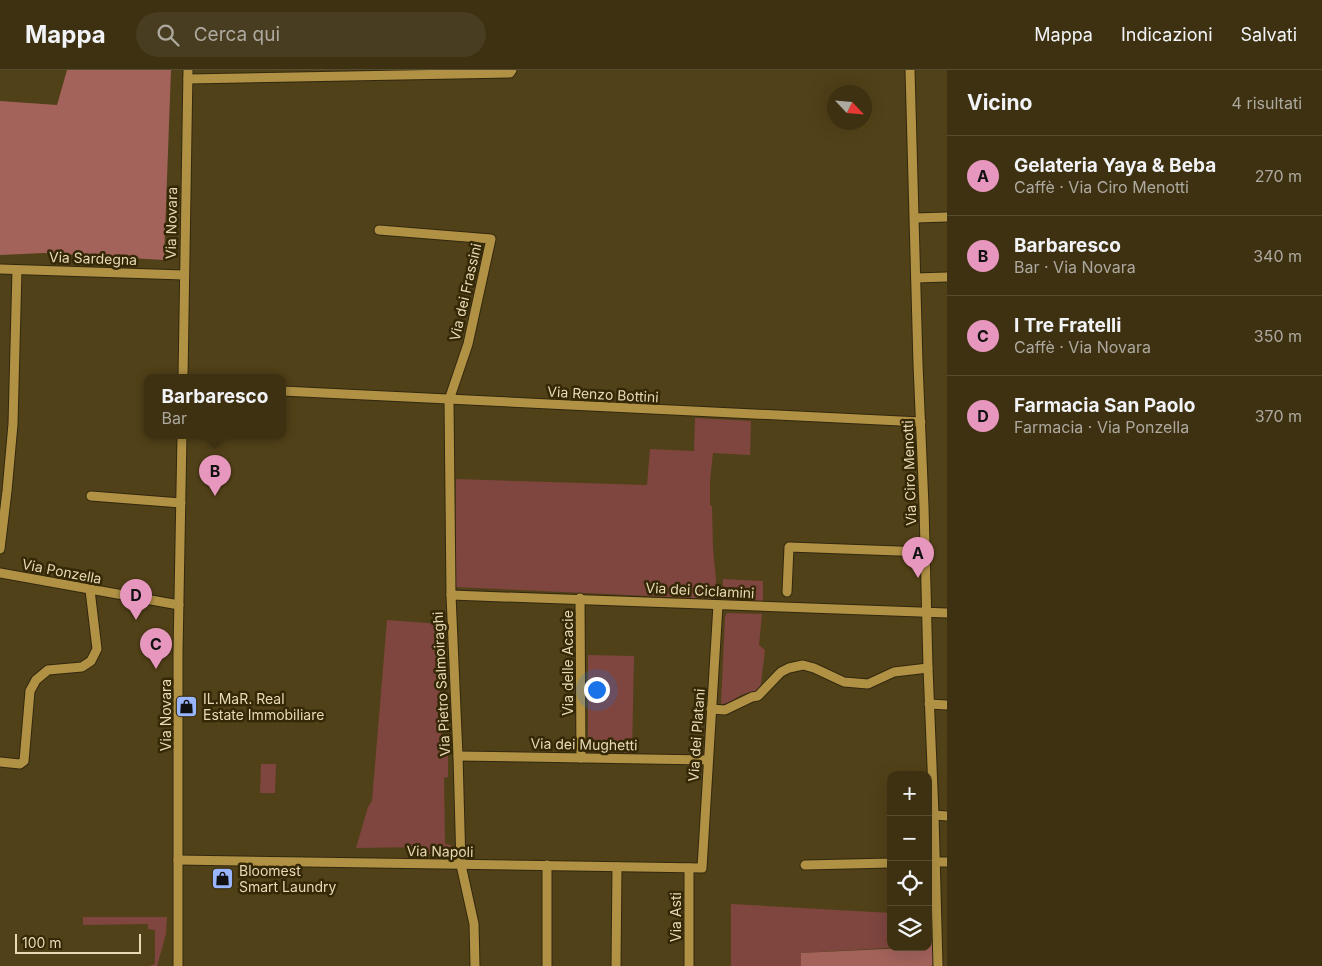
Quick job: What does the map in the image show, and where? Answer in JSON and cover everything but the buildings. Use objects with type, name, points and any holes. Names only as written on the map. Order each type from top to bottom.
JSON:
[{"type":"street","name":"Via Ciro Menotti","points":[[910,70],[934,815],[932,862],[938,966]]},
{"type":"street","points":[[188,74],[511,71]]},
{"type":"street","name":"Via Novara","points":[[183,374],[188,74]]},
{"type":"street","points":[[915,218],[947,217]]},
{"type":"street","name":"Via dei Frassini","points":[[379,230],[490,239],[468,344],[449,400]]},
{"type":"street","name":"Via Sardegna","points":[[0,269],[184,275]]},
{"type":"street","points":[[0,549],[4,491],[13,424],[17,270]]},
{"type":"street","points":[[916,278],[947,276]]},
{"type":"street","name":"Via Renzo Bottini","points":[[286,391],[921,422]]},
{"type":"street","name":"Via Pietro Salmoiraghi","points":[[449,400],[451,595],[461,865],[474,924],[475,966]]},
{"type":"street","name":"Via Novara","points":[[178,966],[179,605],[182,439]]},
{"type":"street","points":[[91,496],[181,503]]},
{"type":"street","points":[[787,592],[788,547],[925,552]]},
{"type":"street","name":"Via Ponzella","points":[[0,573],[179,605]]},
{"type":"street","points":[[0,762],[20,764],[24,761],[30,691],[36,680],[48,670],[82,667],[92,661],[96,650],[90,590]]},
{"type":"street","name":"Via dei Ciclamini","points":[[451,595],[580,598],[947,613]]},
{"type":"street","name":"Via delle Acacie","points":[[580,598],[581,758]]},
{"type":"street","name":"Via dei Platani","points":[[702,868],[718,605]]},
{"type":"street","points":[[712,709],[725,710],[758,696],[781,672],[803,665],[844,682],[868,684],[894,672],[928,668]]},
{"type":"street","points":[[929,704],[947,705]]},
{"type":"street","name":"Via dei Mughetti","points":[[458,756],[708,760]]},
{"type":"street","points":[[934,815],[947,816]]},
{"type":"street","name":"Via Napoli","points":[[178,860],[702,868]]},
{"type":"street","points":[[932,862],[947,862]]},
{"type":"street","points":[[804,865],[887,863]]},
{"type":"street","points":[[547,865],[547,966]]},
{"type":"street","points":[[616,966],[617,867]]},
{"type":"street","name":"Via Asti","points":[[689,868],[689,966]]},
{"type":"shaded area","points":[[67,70],[171,70],[164,260],[44,253],[0,255],[0,101],[57,105]]},
{"type":"shaded area","points":[[695,418],[751,421],[750,455],[713,453],[710,505],[712,506],[716,580],[715,599],[455,587],[456,479],[647,485],[650,449],[694,451]]},
{"type":"shaded area","points":[[723,579],[763,581],[763,601],[722,600]]},
{"type":"shaded area","points":[[727,613],[762,614],[759,645],[765,650],[760,691],[744,694],[728,703],[721,704],[725,617]]},
{"type":"shaded area","points":[[387,620],[441,624],[445,627],[446,656],[439,657],[441,738],[448,739],[448,777],[444,778],[445,844],[451,845],[451,854],[422,854],[422,847],[356,848],[368,807],[372,801]]},
{"type":"shaded area","points":[[588,655],[634,656],[632,753],[588,750]]},
{"type":"shaded area","points":[[261,764],[276,764],[275,793],[260,793]]},
{"type":"shaded area","points":[[731,904],[887,913],[887,948],[801,953],[801,966],[731,966]]},
{"type":"shaded area","points":[[932,916],[935,916],[937,962],[931,966],[801,966],[801,953],[887,949],[887,951],[932,951]]},
{"type":"shaded area","points":[[83,917],[167,917],[166,934],[157,966],[149,966],[155,964],[155,930],[148,929],[148,924],[83,925]]},
{"type":"place","name":"Barbaresco","points":[[215,496]]},
{"type":"place","name":"Gelateria Yaya & Beba","points":[[918,578]]},
{"type":"place","name":"Farmacia San Paolo","points":[[136,620]]},
{"type":"place","name":"I Tre Fratelli","points":[[156,669]]},
{"type":"place","name":"IL.MaR. Real Estate Immobiliare","points":[[187,706]]},
{"type":"place","name":"Bloomest Smart Laundry","points":[[223,878]]}]
